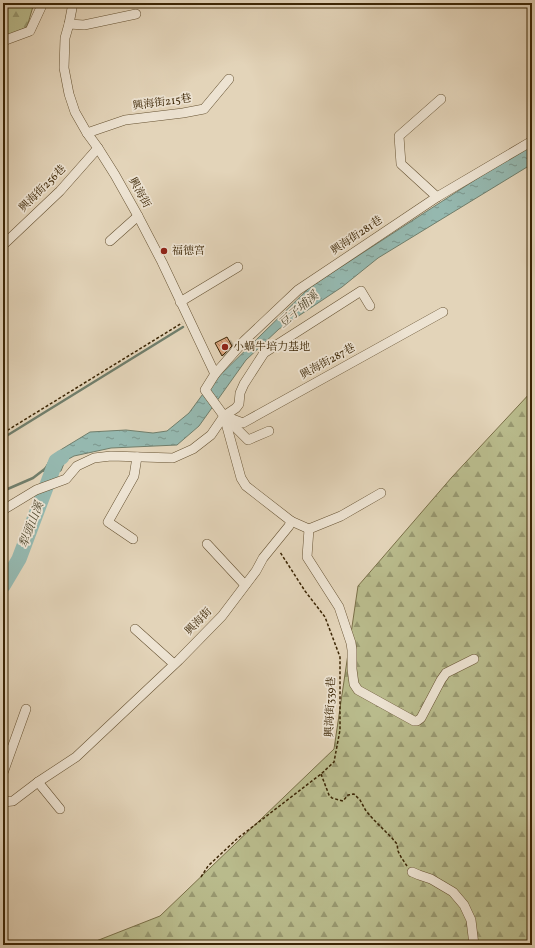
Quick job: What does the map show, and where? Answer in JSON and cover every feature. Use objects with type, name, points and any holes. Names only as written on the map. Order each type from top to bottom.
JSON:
[{"type":"street","points":[[3,41],[30,31],[43,3]]},
{"type":"street","name":"興海街","points":[[73,3],[70,24],[65,38],[64,68],[74,112],[115,175],[138,216],[162,262],[215,374]]},
{"type":"street","points":[[70,24],[84,25],[136,14]]},
{"type":"street","name":"興海街215巷","points":[[87,133],[125,120],[204,109],[229,79]]},
{"type":"street","points":[[437,197],[400,164],[399,136],[441,99]]},
{"type":"street","name":"興海街281巷","points":[[215,374],[244,341],[298,290],[437,197],[532,141]]},
{"type":"street","name":"興海街256巷","points":[[3,245],[60,191],[98,148]]},
{"type":"street","points":[[110,241],[138,216]]},
{"type":"street","points":[[180,302],[238,268]]},
{"type":"street","points":[[3,510],[36,490],[66,479],[77,466],[94,458],[111,456],[173,458],[193,449],[211,435],[224,416],[240,404],[240,393],[244,384],[264,353],[361,291],[370,306]]},
{"type":"street","name":"興海街287巷","points":[[224,416],[243,423],[443,312]]},
{"type":"street","points":[[215,374],[205,390],[224,416],[248,440],[269,431]]},
{"type":"street","points":[[224,416],[241,478],[246,486],[291,521],[309,529],[341,516],[381,493]]},
{"type":"street","points":[[132,539],[108,522],[134,476],[137,457]]},
{"type":"street","name":"興海街","points":[[3,802],[13,801],[38,782],[76,757],[174,664],[222,616],[256,571],[274,543],[289,526],[291,521]]},
{"type":"street","points":[[309,529],[307,557],[339,607],[351,643],[354,684],[358,690],[414,721],[418,721],[441,680],[446,674],[474,658]]},
{"type":"street","points":[[207,544],[245,585]]},
{"type":"street","points":[[135,629],[174,664]]},
{"type":"street","points":[[3,773],[26,709]]},
{"type":"street","points":[[38,782],[60,809]]},
{"type":"street","points":[[412,872],[431,879],[453,892],[464,905],[471,920],[474,945]]},
{"type":"path","points":[[3,433],[188,318]]},
{"type":"path","name":"興海街339巷","points":[[201,877],[208,866],[238,838],[334,762],[340,730],[340,657],[325,617],[305,591],[274,543]]},
{"type":"path","points":[[320,774],[329,795],[332,798],[343,801],[348,795],[354,794],[359,799],[366,811],[397,844],[400,857],[412,872]]},
{"type":"green space","points":[[3,3],[34,3],[27,27],[3,38]]},
{"type":"green space","points":[[532,391],[532,945],[86,945],[160,916],[334,749],[358,586],[452,477]]},
{"type":"water","name":"豆子埔溪","points":[[532,143],[532,164],[378,258],[342,287],[279,329],[246,360],[199,426],[177,445],[111,448],[74,456],[65,461],[61,471],[48,475],[43,471],[52,456],[90,432],[126,430],[153,433],[167,431],[189,413],[208,387],[310,287]]},
{"type":"building","name":"小蝸牛培力基地","points":[[227,337],[232,346],[222,356],[215,343]]},
{"type":"waterway","points":[[3,438],[183,327]]},
{"type":"waterway","name":"犁頭山溪","points":[[3,586],[19,559],[56,461],[62,457]]},
{"type":"waterway","points":[[3,491],[33,478],[46,468]]},
{"type":"place","name":"福德宮","points":[[164,251]]},
{"type":"place","name":"小蝸牛培力基地","points":[[225,347]]}]
